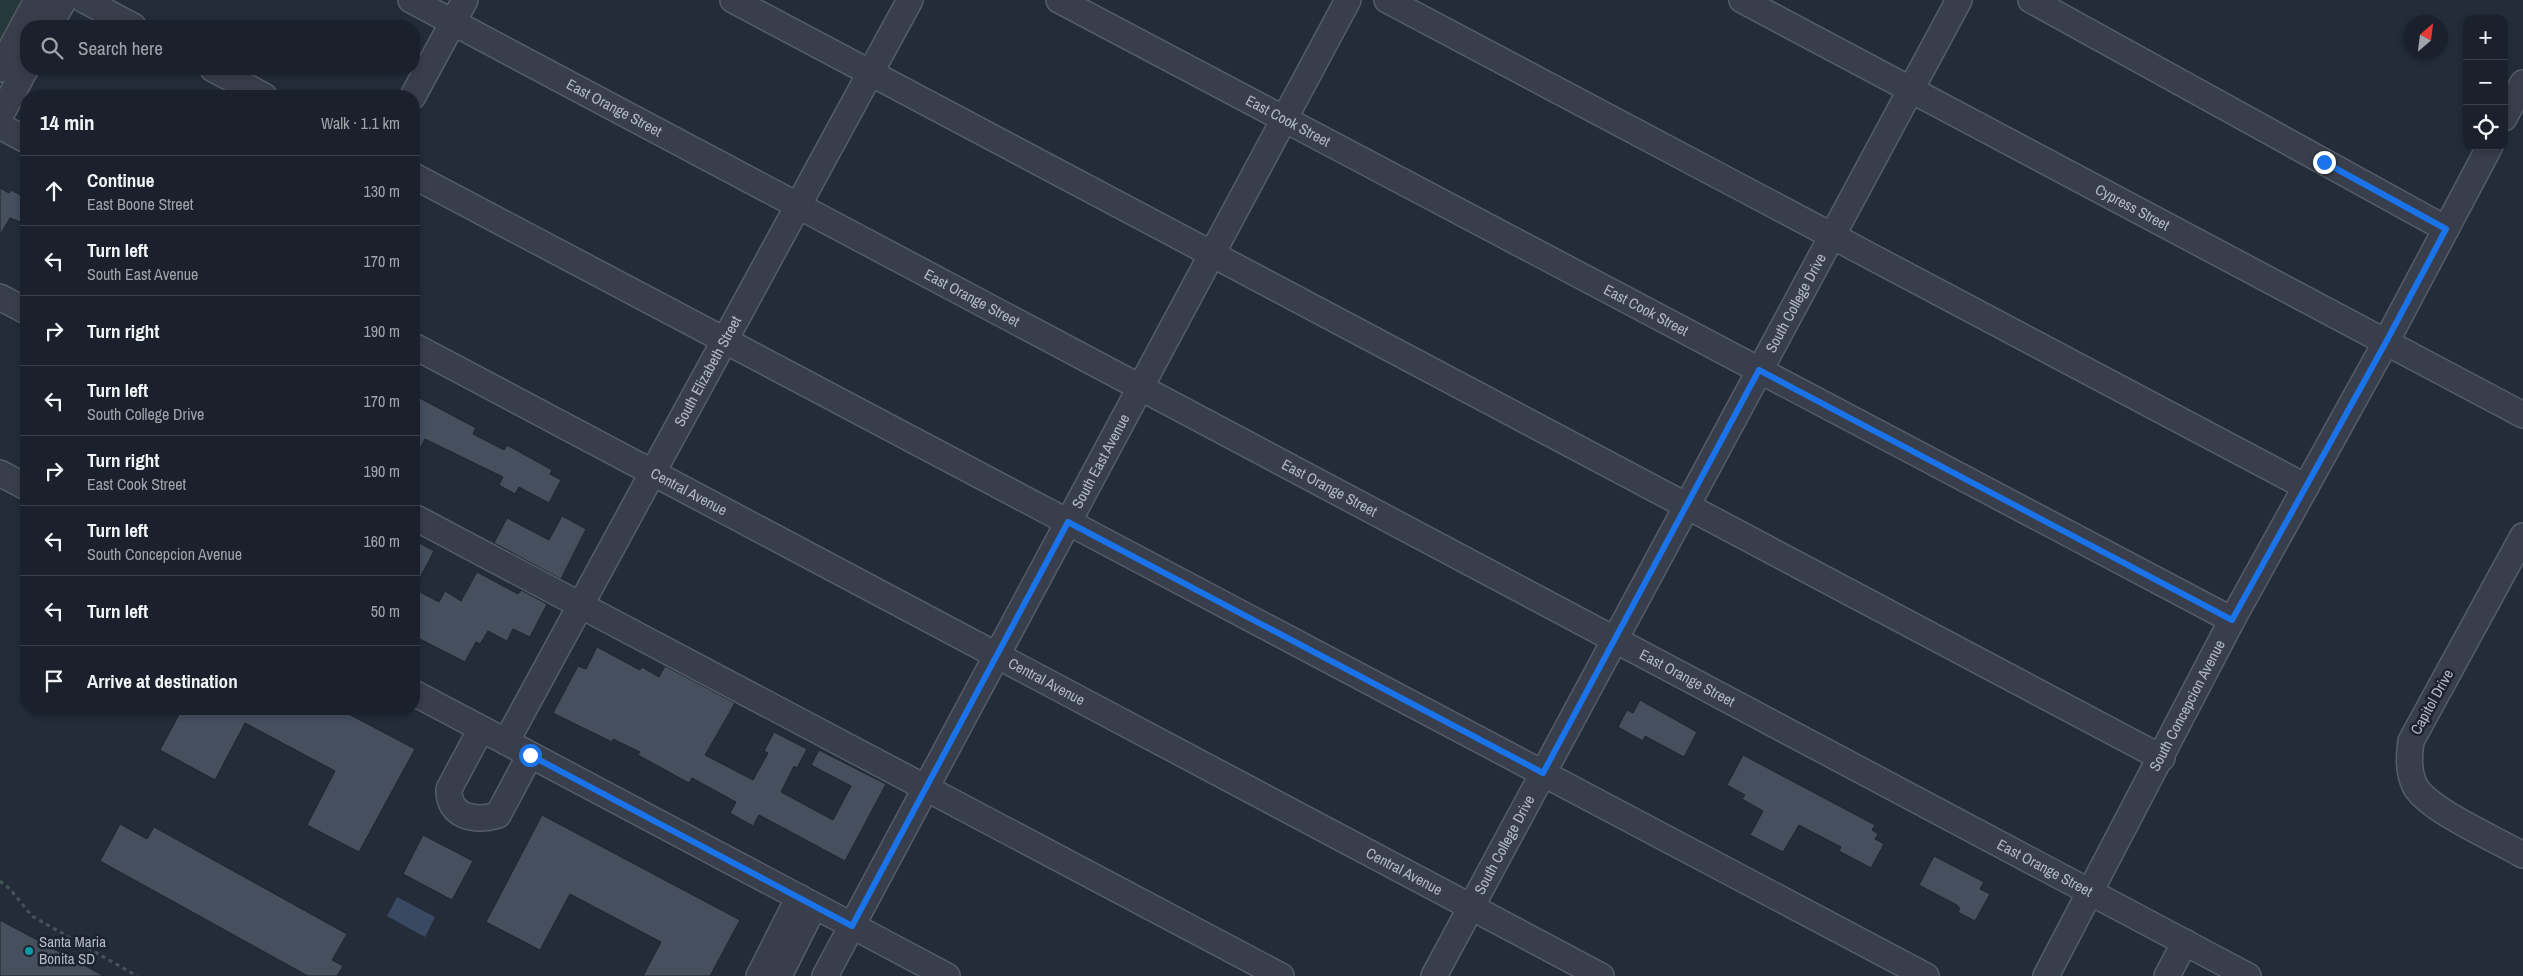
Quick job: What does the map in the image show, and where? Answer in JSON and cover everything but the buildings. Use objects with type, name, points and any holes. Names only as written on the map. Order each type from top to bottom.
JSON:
[{"type":"street","points":[[26,20],[37,0]]},
{"type":"street","points":[[52,20],[64,0]]},
{"type":"street","points":[[84,0],[122,20]]},
{"type":"street","name":"East Orange Street","points":[[411,0],[2248,976]]},
{"type":"street","points":[[416,90],[466,0]]},
{"type":"street","points":[[733,0],[2162,758]]},
{"type":"street","name":"South Elizabeth Street","points":[[506,742],[910,0]]},
{"type":"street","name":"East Cook Street","points":[[1059,0],[2232,620]]},
{"type":"street","name":"South East Avenue","points":[[825,976],[1348,0]]},
{"type":"street","points":[[1387,0],[2306,487]]},
{"type":"street","name":"Cypress Street","points":[[1742,0],[2523,415]]},
{"type":"street","name":"South College Drive","points":[[1434,976],[1959,0]]},
{"type":"street","points":[[2031,0],[2446,229]]},
{"type":"street","points":[[0,69],[20,32]]},
{"type":"street","points":[[0,116],[22,75]]},
{"type":"street","points":[[224,75],[253,90]]},
{"type":"street","points":[[2508,111],[2523,83]]},
{"type":"street","points":[[0,126],[20,137]]},
{"type":"street","name":"South Concepcion Avenue","points":[[2046,976],[2162,758],[2232,620],[2386,342],[2488,150]]},
{"type":"street","points":[[420,179],[1926,976]]},
{"type":"street","points":[[0,297],[20,308]]},
{"type":"street","name":"Central Avenue","points":[[420,349],[1601,976]]},
{"type":"street","points":[[0,473],[20,484]]},
{"type":"street","points":[[420,520],[1281,976]]},
{"type":"street","name":"Capitol Drive","points":[[2523,536],[2411,741],[2408,764],[2416,787],[2431,804],[2523,855]]},
{"type":"street","points":[[420,696],[947,976]]},
{"type":"street","points":[[481,729],[449,789],[449,800],[455,809],[484,820],[498,815],[530,755]]},
{"type":"street","points":[[770,973],[807,902]]},
{"type":"street","points":[[2167,976],[2185,942]]},
{"type":"path","points":[[0,881],[10,889],[32,916],[137,976]]},
{"type":"shaded area","points":[[0,0],[21,0],[0,40]]},
{"type":"water","points":[[397,897],[435,917],[425,937],[387,916]]},
{"type":"place","name":"Santa Maria Bonita SD","points":[[29,951]]},
{"type":"route","points":[[530,755],[852,926],[1068,522],[1543,773],[1759,370],[2232,620],[2386,342],[2446,229],[2324,162]]}]
